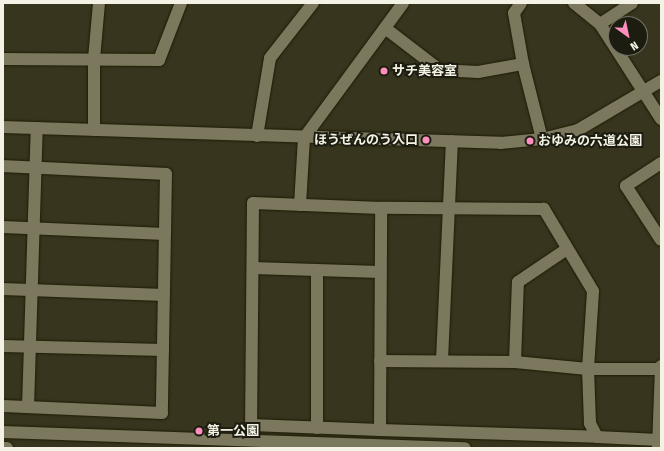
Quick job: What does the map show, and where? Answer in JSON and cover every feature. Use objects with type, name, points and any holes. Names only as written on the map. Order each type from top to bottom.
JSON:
[{"type":"street","points":[[94,130],[94,59],[99,3]]},
{"type":"street","points":[[3,59],[159,60],[181,3]]},
{"type":"street","points":[[257,136],[270,58],[314,3]]},
{"type":"street","points":[[300,205],[304,138],[403,3]]},
{"type":"street","points":[[521,3],[514,13],[523,64],[542,139]]},
{"type":"street","points":[[574,3],[600,24],[661,119]]},
{"type":"street","points":[[600,24],[632,3]]},
{"type":"street","points":[[385,28],[440,70],[478,72],[523,64]]},
{"type":"street","points":[[3,127],[304,138],[501,143],[542,139],[578,130],[661,81]]},
{"type":"street","points":[[28,407],[37,128]]},
{"type":"street","points":[[442,360],[452,141]]},
{"type":"street","points":[[661,163],[626,186],[661,240]]},
{"type":"street","points":[[3,166],[166,174],[162,413],[3,406]]},
{"type":"street","points":[[380,361],[442,360],[514,362],[588,369],[661,367],[658,444],[597,438],[250,425],[253,203],[381,208],[544,210],[593,291],[588,369],[590,423],[597,438]]},
{"type":"street","points":[[380,430],[381,208]]},
{"type":"street","points":[[3,227],[165,234]]},
{"type":"street","points":[[514,362],[518,282],[567,249]]},
{"type":"street","points":[[253,268],[317,272],[380,272]]},
{"type":"street","points":[[317,272],[317,428]]},
{"type":"street","points":[[3,289],[164,295]]},
{"type":"street","points":[[3,346],[163,350]]},
{"type":"street","points":[[3,432],[465,448]]},
{"type":"place","name":"サチ美容室","points":[[384,71]]},
{"type":"place","name":"ほうぜんのう入口","points":[[426,140]]},
{"type":"place","name":"おゆみの六道公園","points":[[530,141]]},
{"type":"place","name":"第一公園","points":[[199,431]]}]
